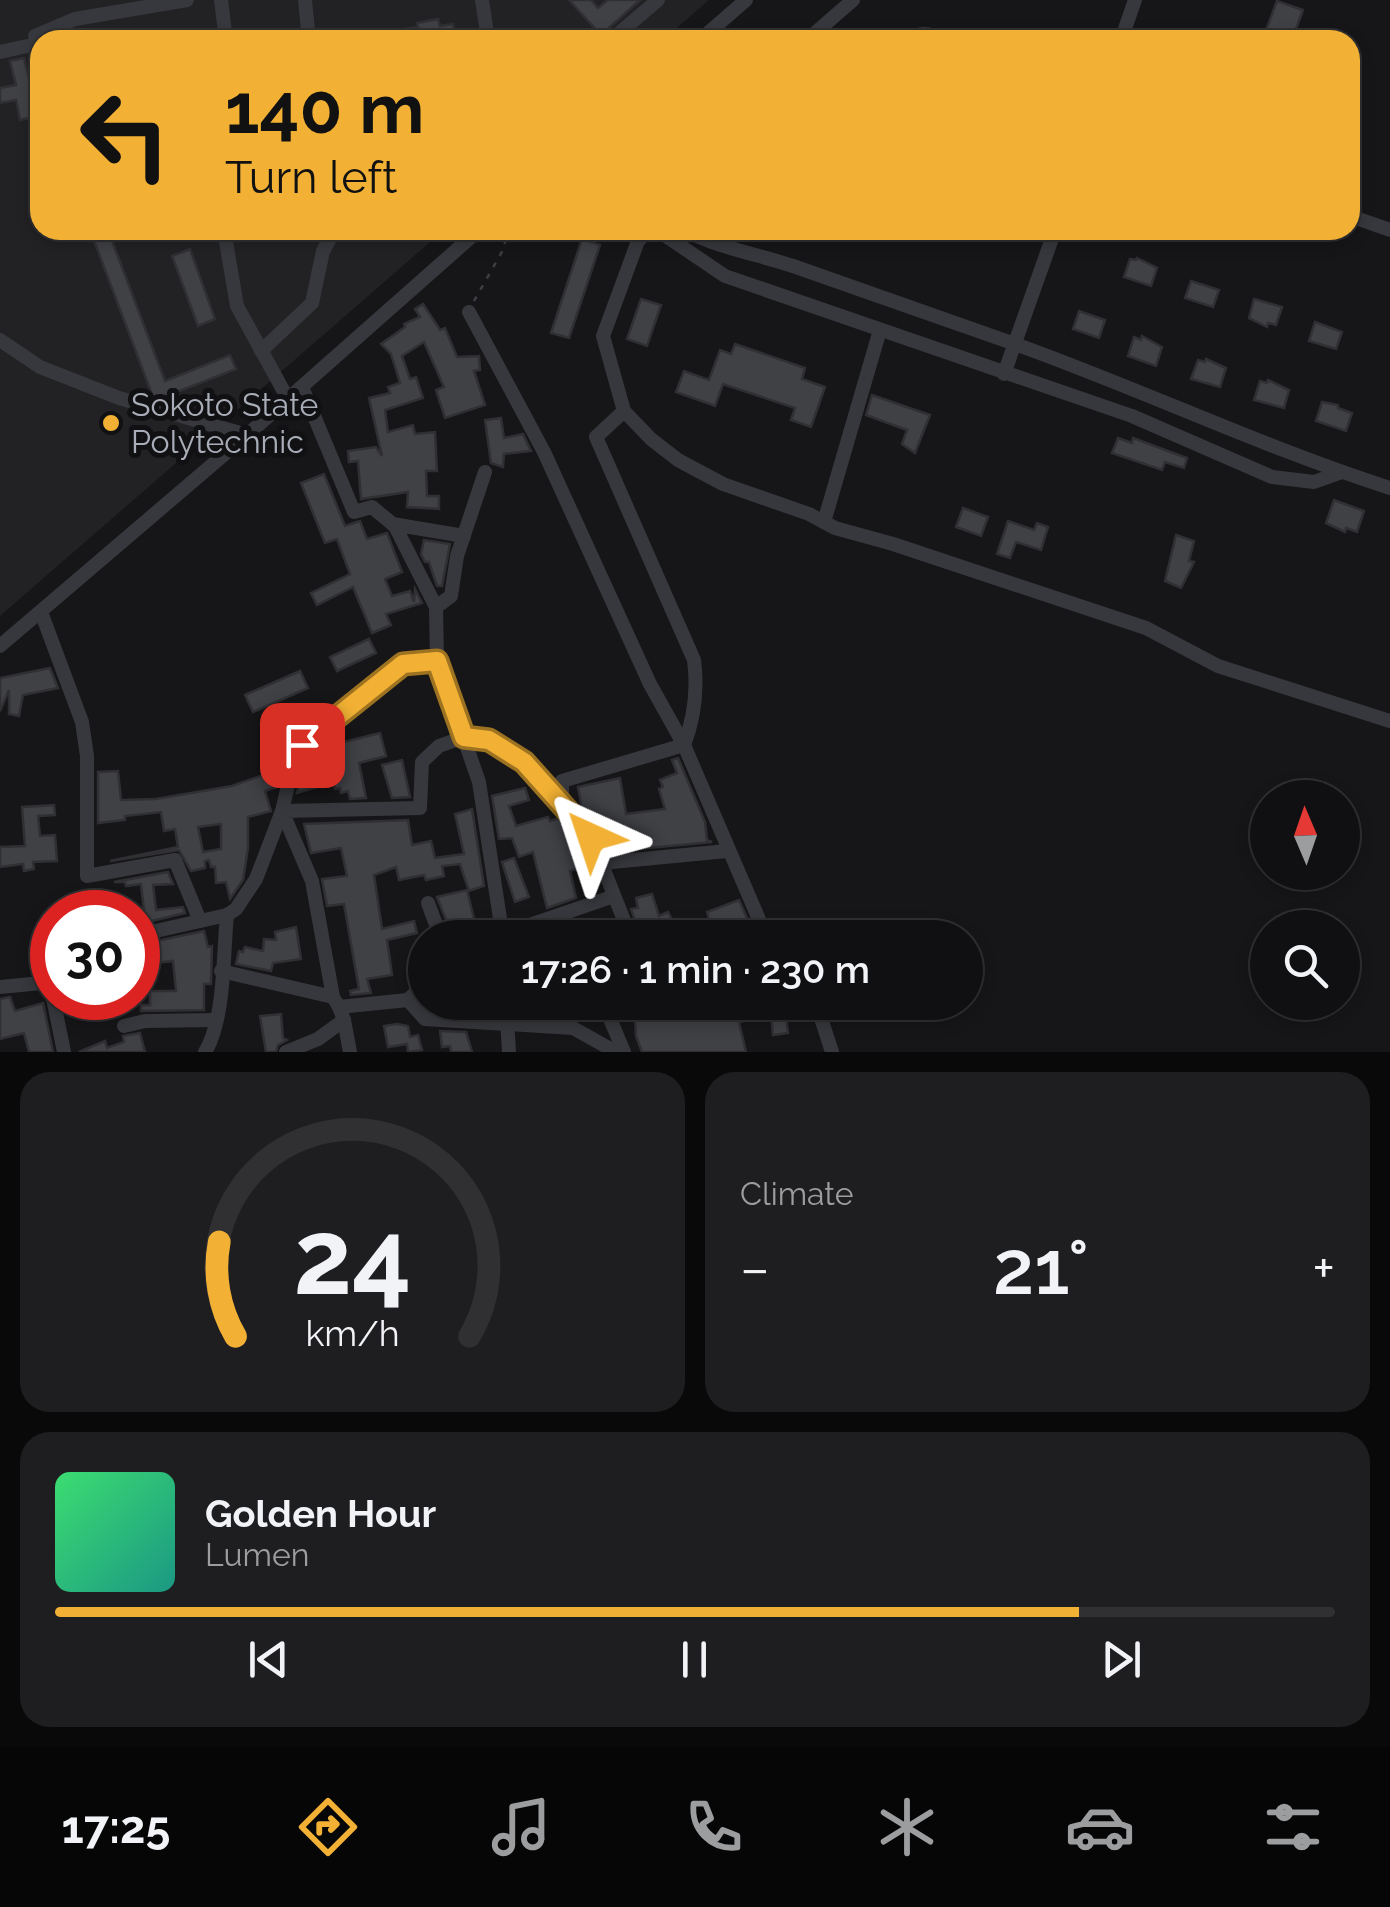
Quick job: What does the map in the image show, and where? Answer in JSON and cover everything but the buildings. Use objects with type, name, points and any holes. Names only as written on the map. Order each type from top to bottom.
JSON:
[{"type":"street","points":[[49,30],[75,19],[150,3],[186,0]]},
{"type":"street","points":[[221,0],[225,30]]},
{"type":"street","points":[[305,0],[308,30]]},
{"type":"street","points":[[482,0],[486,30]]},
{"type":"street","points":[[623,30],[658,0]]},
{"type":"street","points":[[712,30],[746,0]]},
{"type":"street","points":[[818,30],[853,0]]},
{"type":"street","points":[[1124,30],[1135,0]]},
{"type":"street","points":[[0,52],[30,46]]},
{"type":"street","points":[[1360,220],[1390,230]]},
{"type":"street","points":[[226,240],[237,306],[288,400]]},
{"type":"street","points":[[261,351],[312,303],[329,240]]},
{"type":"street","points":[[0,646],[288,400],[468,240]]},
{"type":"street","points":[[639,240],[602,336],[624,410],[678,460],[723,484],[824,522],[1146,628],[1218,666],[1390,721]]},
{"type":"street","points":[[672,240],[725,276],[1132,416],[1272,477],[1314,482],[1342,472]]},
{"type":"street","points":[[705,240],[1016,344],[1390,488]]},
{"type":"street","points":[[1004,374],[1052,240]]},
{"type":"street","points":[[469,312],[544,452],[650,684],[684,744],[759,920]]},
{"type":"street","points":[[824,522],[880,330]]},
{"type":"street","points":[[0,340],[40,367],[119,398],[247,435]]},
{"type":"street","points":[[302,387],[354,512],[372,507],[392,524],[436,607],[437,661],[480,782],[498,920]]},
{"type":"street","points":[[624,410],[596,436],[694,660],[698,688],[684,744]]},
{"type":"street","points":[[436,607],[451,596],[464,536],[485,472]]},
{"type":"street","points":[[392,524],[464,536]]},
{"type":"street","points":[[41,612],[82,722],[87,756],[87,876],[174,860],[200,922]]},
{"type":"street","points":[[160,930],[227,915],[236,909],[256,879],[282,811],[294,758],[302,745],[403,664],[437,661]]},
{"type":"street","points":[[282,811],[420,808],[422,762],[439,746],[464,737],[489,740],[524,762],[591,837],[624,920]]},
{"type":"street","points":[[562,805],[562,782],[684,744]]},
{"type":"street","points":[[282,811],[312,880],[350,1052]]},
{"type":"street","points":[[601,862],[727,851]]},
{"type":"street","points":[[546,920],[614,896]]},
{"type":"street","points":[[428,903],[434,920]]},
{"type":"street","points":[[205,1052],[212,1041],[216,1020],[227,915]]},
{"type":"street","points":[[221,971],[338,1008],[408,1000]]},
{"type":"street","points":[[0,987],[30,984]]},
{"type":"street","points":[[286,1052],[318,1039],[338,1008]]},
{"type":"street","points":[[57,1020],[64,1052]]},
{"type":"street","points":[[124,1026],[145,1021],[216,1020]]},
{"type":"street","points":[[441,1020],[573,1028]]},
{"type":"street","points":[[506,1020],[510,1052]]},
{"type":"street","points":[[564,1020],[616,1052]]},
{"type":"street","points":[[611,1020],[624,1052]]},
{"type":"street","points":[[822,1020],[832,1052]]},
{"type":"path","points":[[469,312],[505,240]]},
{"type":"shaded area","name":"Sokoto State Polytechnic","points":[[0,0],[709,0],[674,30],[30,30],[30,240],[432,240],[0,616]]},
{"type":"place","name":"Sokoto State Polytechnic","points":[[111,423]]},
{"type":"route","points":[[302,745],[403,664],[437,661],[464,737],[489,740],[524,762],[591,837]]}]
